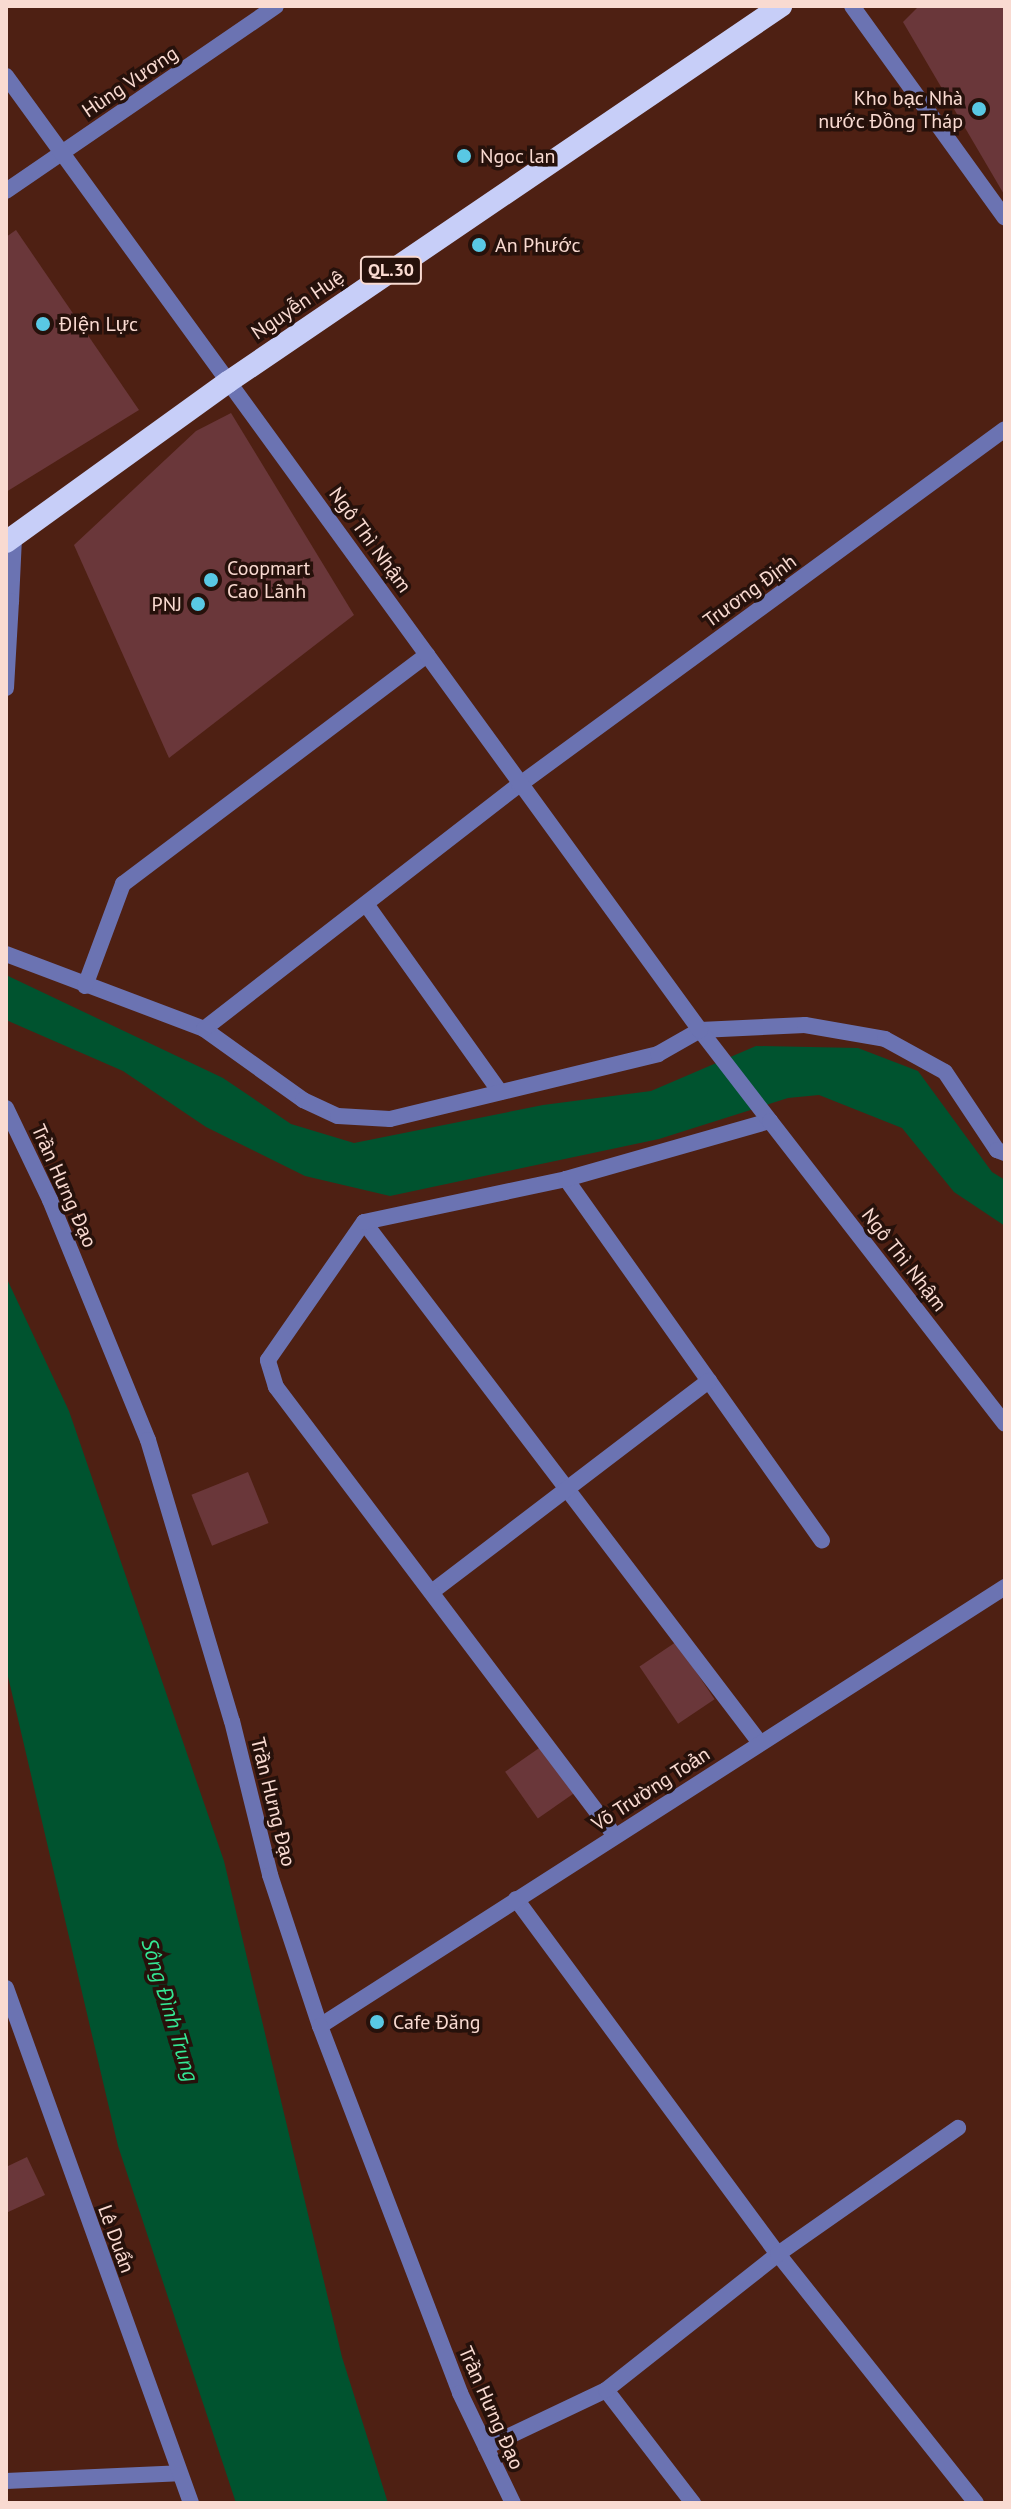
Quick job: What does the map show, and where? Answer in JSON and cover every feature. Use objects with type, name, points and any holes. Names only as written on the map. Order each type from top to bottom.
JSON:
[{"type":"highway","name":"Nguyễn Huệ","points":[[10,539],[228,382],[781,6]]},
{"type":"street","name":"Hùng Vương","points":[[6,191],[276,6]]},
{"type":"street","points":[[852,6],[1005,218]]},
{"type":"street","name":"Ngô Thì Nhậm","points":[[6,76],[64,151],[519,785],[700,1030],[1005,1424]]},
{"type":"street","name":"Trương Định","points":[[204,1029],[519,785],[1005,429]]},
{"type":"street","points":[[6,688],[10,539]]},
{"type":"street","points":[[85,986],[123,884],[427,655]]},
{"type":"street","points":[[366,904],[500,1092]]},
{"type":"street","points":[[6,954],[204,1029],[303,1100],[338,1116],[390,1119],[658,1054],[700,1030],[805,1025],[885,1039],[945,1072],[997,1150],[1005,1153]]},
{"type":"street","name":"Trần Hưng Đạo","points":[[6,1108],[69,1244],[148,1440],[232,1721],[270,1875],[320,2026],[460,2393],[513,2503]]},
{"type":"street","points":[[615,1836],[276,1387],[268,1360],[364,1222],[566,1179],[770,1121]]},
{"type":"street","points":[[566,1179],[822,1541]]},
{"type":"street","points":[[364,1222],[760,1743]]},
{"type":"street","points":[[433,1591],[709,1381]]},
{"type":"street","name":"Võ Trường Toản","points":[[320,2026],[1005,1587]]},
{"type":"street","points":[[516,1899],[778,2254],[976,2503]]},
{"type":"street","name":"Lê Duẩn","points":[[6,1988],[191,2503]]},
{"type":"street","points":[[486,2447],[606,2390],[778,2254],[958,2128]]},
{"type":"street","points":[[606,2390],[693,2503]]},
{"type":"street","points":[[6,2481],[179,2473]]},
{"type":"water","points":[[6,975],[223,1078],[291,1124],[354,1143],[543,1105],[651,1091],[756,1046],[858,1048],[918,1071],[992,1172],[1005,1180],[1005,1226],[954,1192],[902,1128],[819,1095],[788,1098],[659,1139],[390,1196],[305,1176],[206,1127],[123,1071],[6,1020]]},
{"type":"water","name":"Sông Đình Trung","points":[[6,1277],[69,1411],[224,1861],[342,2357],[388,2503],[236,2503],[118,2146],[6,1668]]},
{"type":"building","name":"Kho bạc Nhà nước Đồng Tháp","points":[[919,6],[1005,6],[1005,196],[903,22]]},
{"type":"building","name":"ĐIện Lực","points":[[16,230],[139,410],[6,492],[6,237]]},
{"type":"building","name":"Coopmart Cao Lãnh","points":[[231,413],[354,615],[169,758],[74,545],[196,431]]},
{"type":"building","points":[[248,1472],[269,1523],[212,1546],[191,1495]]},
{"type":"building","points":[[676,1642],[715,1699],[678,1724],[640,1667]]},
{"type":"building","points":[[542,1746],[575,1793],[538,1819],[505,1772]]},
{"type":"building","points":[[27,2157],[45,2195],[6,2213],[6,2167]]},
{"type":"place","name":"Kho bạc Nhà nước Đồng Tháp","points":[[979,109]]},
{"type":"place","name":"Ngoc lan","points":[[464,156]]},
{"type":"place","name":"An Phước","points":[[479,245]]},
{"type":"place","name":"ĐIện Lực","points":[[43,324]]},
{"type":"place","name":"Coopmart Cao Lãnh","points":[[211,580]]},
{"type":"place","name":"PNJ","points":[[198,604]]},
{"type":"place","name":"Cafe Đăng","points":[[377,2022]]}]
